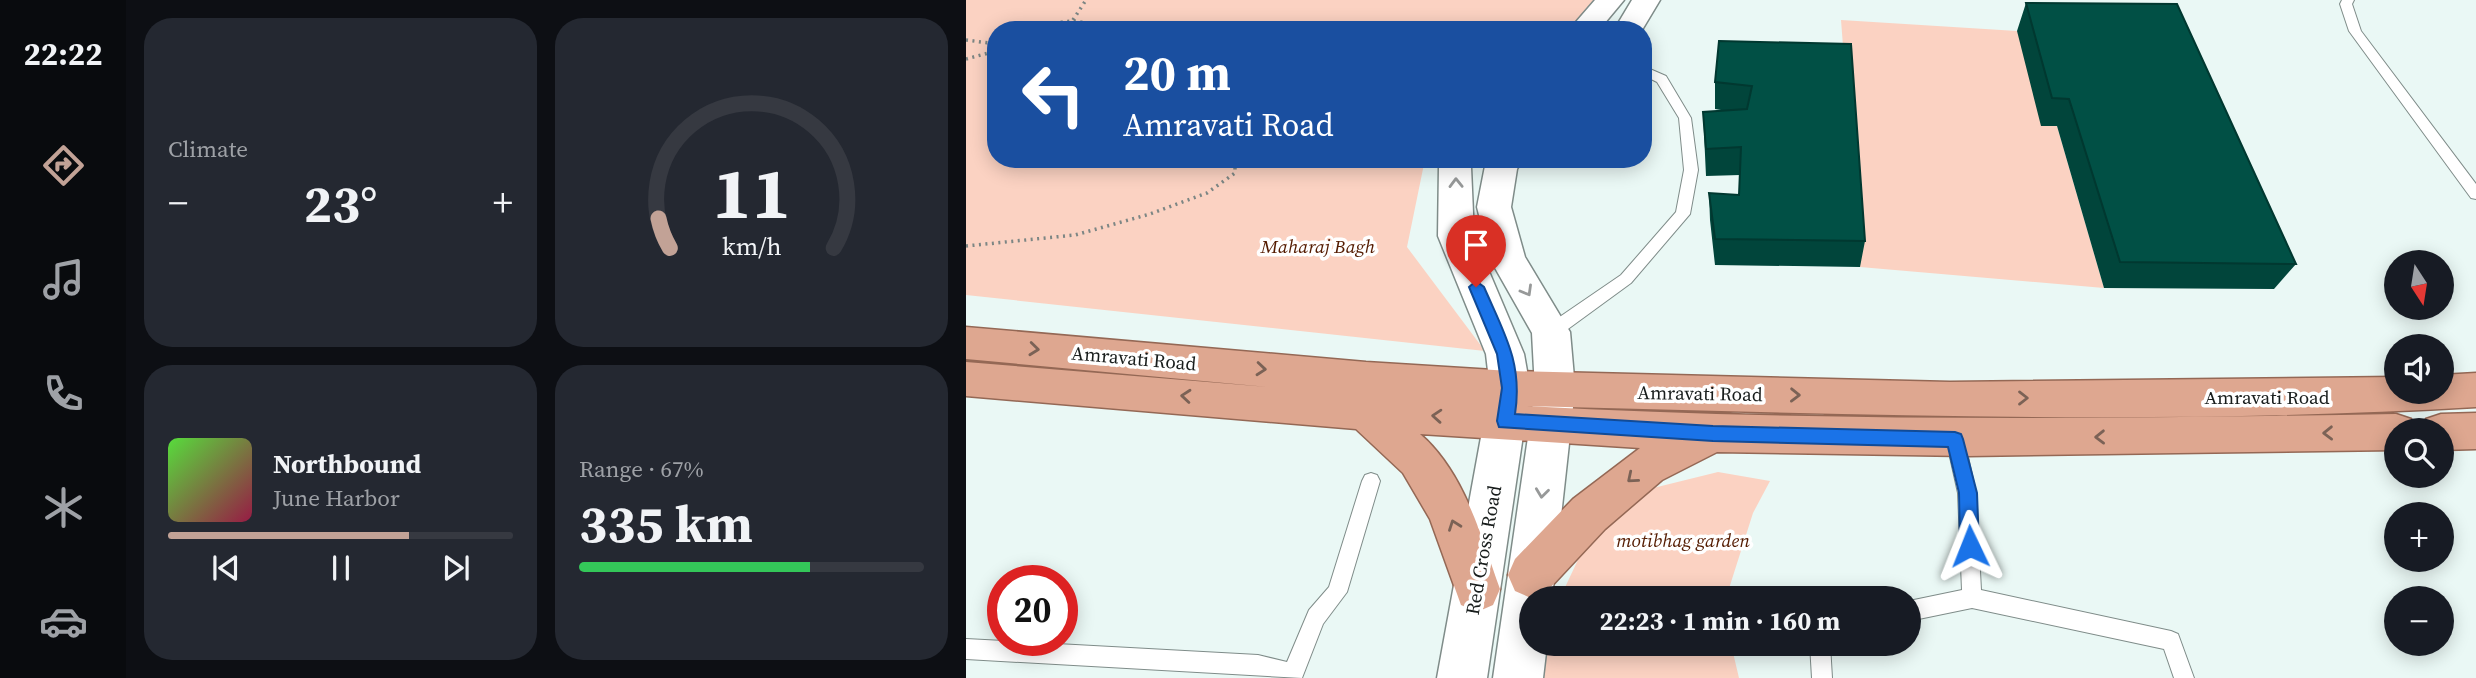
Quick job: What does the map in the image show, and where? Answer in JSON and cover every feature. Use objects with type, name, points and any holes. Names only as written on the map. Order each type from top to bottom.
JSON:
[{"type":"highway","name":"Amravati Road","points":[[966,343],[1366,379],[1508,405]]},
{"type":"highway","name":"Amravati Road","points":[[966,379],[1364,411],[1508,405],[1553,407],[2384,394]]},
{"type":"highway","points":[[2454,391],[2476,390]]},
{"type":"highway","name":"Amravati Road","points":[[1553,407],[1713,433],[1955,439],[2384,432]]},
{"type":"highway","points":[[1364,411],[1418,459],[1448,511],[1477,589]]},
{"type":"highway","points":[[2454,432],[2476,431]]},
{"type":"highway","points":[[1531,575],[1589,514],[1647,466],[1713,433]]},
{"type":"street","points":[[1591,21],[1610,0]]},
{"type":"street","points":[[1633,21],[1646,0]]},
{"type":"street","name":"Red Cross Road","points":[[1455,168],[1456,236],[1505,354],[1508,405],[1462,678]]},
{"type":"street","points":[[1501,168],[1494,207],[1508,259],[1551,332],[1553,407],[1518,678]]},
{"type":"lane","points":[[2348,0],[2346,4],[2355,32],[2476,194]]},
{"type":"lane","points":[[1551,332],[1626,279],[1683,214],[1691,170],[1685,118],[1662,79],[1652,74]]},
{"type":"lane","points":[[1955,439],[1968,493],[1972,598]]},
{"type":"lane","points":[[966,649],[1258,664],[1292,675],[1316,617],[1338,592],[1371,481]]},
{"type":"lane","points":[[1921,609],[1972,598],[2171,640],[2184,678]]},
{"type":"lane","points":[[1821,656],[1822,678]]},
{"type":"path","points":[[1073,21],[1087,0]]},
{"type":"path","points":[[966,40],[987,43]]},
{"type":"path","points":[[966,59],[987,53]]},
{"type":"path","points":[[966,246],[1075,235],[1150,214],[1207,193],[1235,173],[1235,168]]},
{"type":"green space","name":"Maharaj Bagh","points":[[966,0],[1599,0],[1598,4],[1576,21],[987,21],[987,168],[1423,168],[1407,247],[1485,351],[966,295]]},
{"type":"green space","points":[[1841,20],[2017,31],[2057,126],[2104,288],[1860,267]]},
{"type":"green space","name":"motibhag garden","points":[[1718,472],[1770,481],[1753,513],[1730,586],[1566,586],[1584,547],[1633,493]]},
{"type":"green space","points":[[1536,656],[1734,656],[1739,678],[1531,678]]},
{"type":"building","points":[[2026,3],[2177,4],[2296,264],[2120,262],[2069,99],[2052,98]]},
{"type":"building","points":[[1719,41],[1851,44],[1865,241],[1715,239],[1709,193],[1739,195],[1741,147],[1706,149],[1703,112],[1747,109],[1752,86],[1715,82]]},
{"type":"route","points":[[1476,287],[1505,354],[1510,388],[1505,421],[1550,426],[1713,433],[1955,439],[1968,493],[1970,546]]}]
